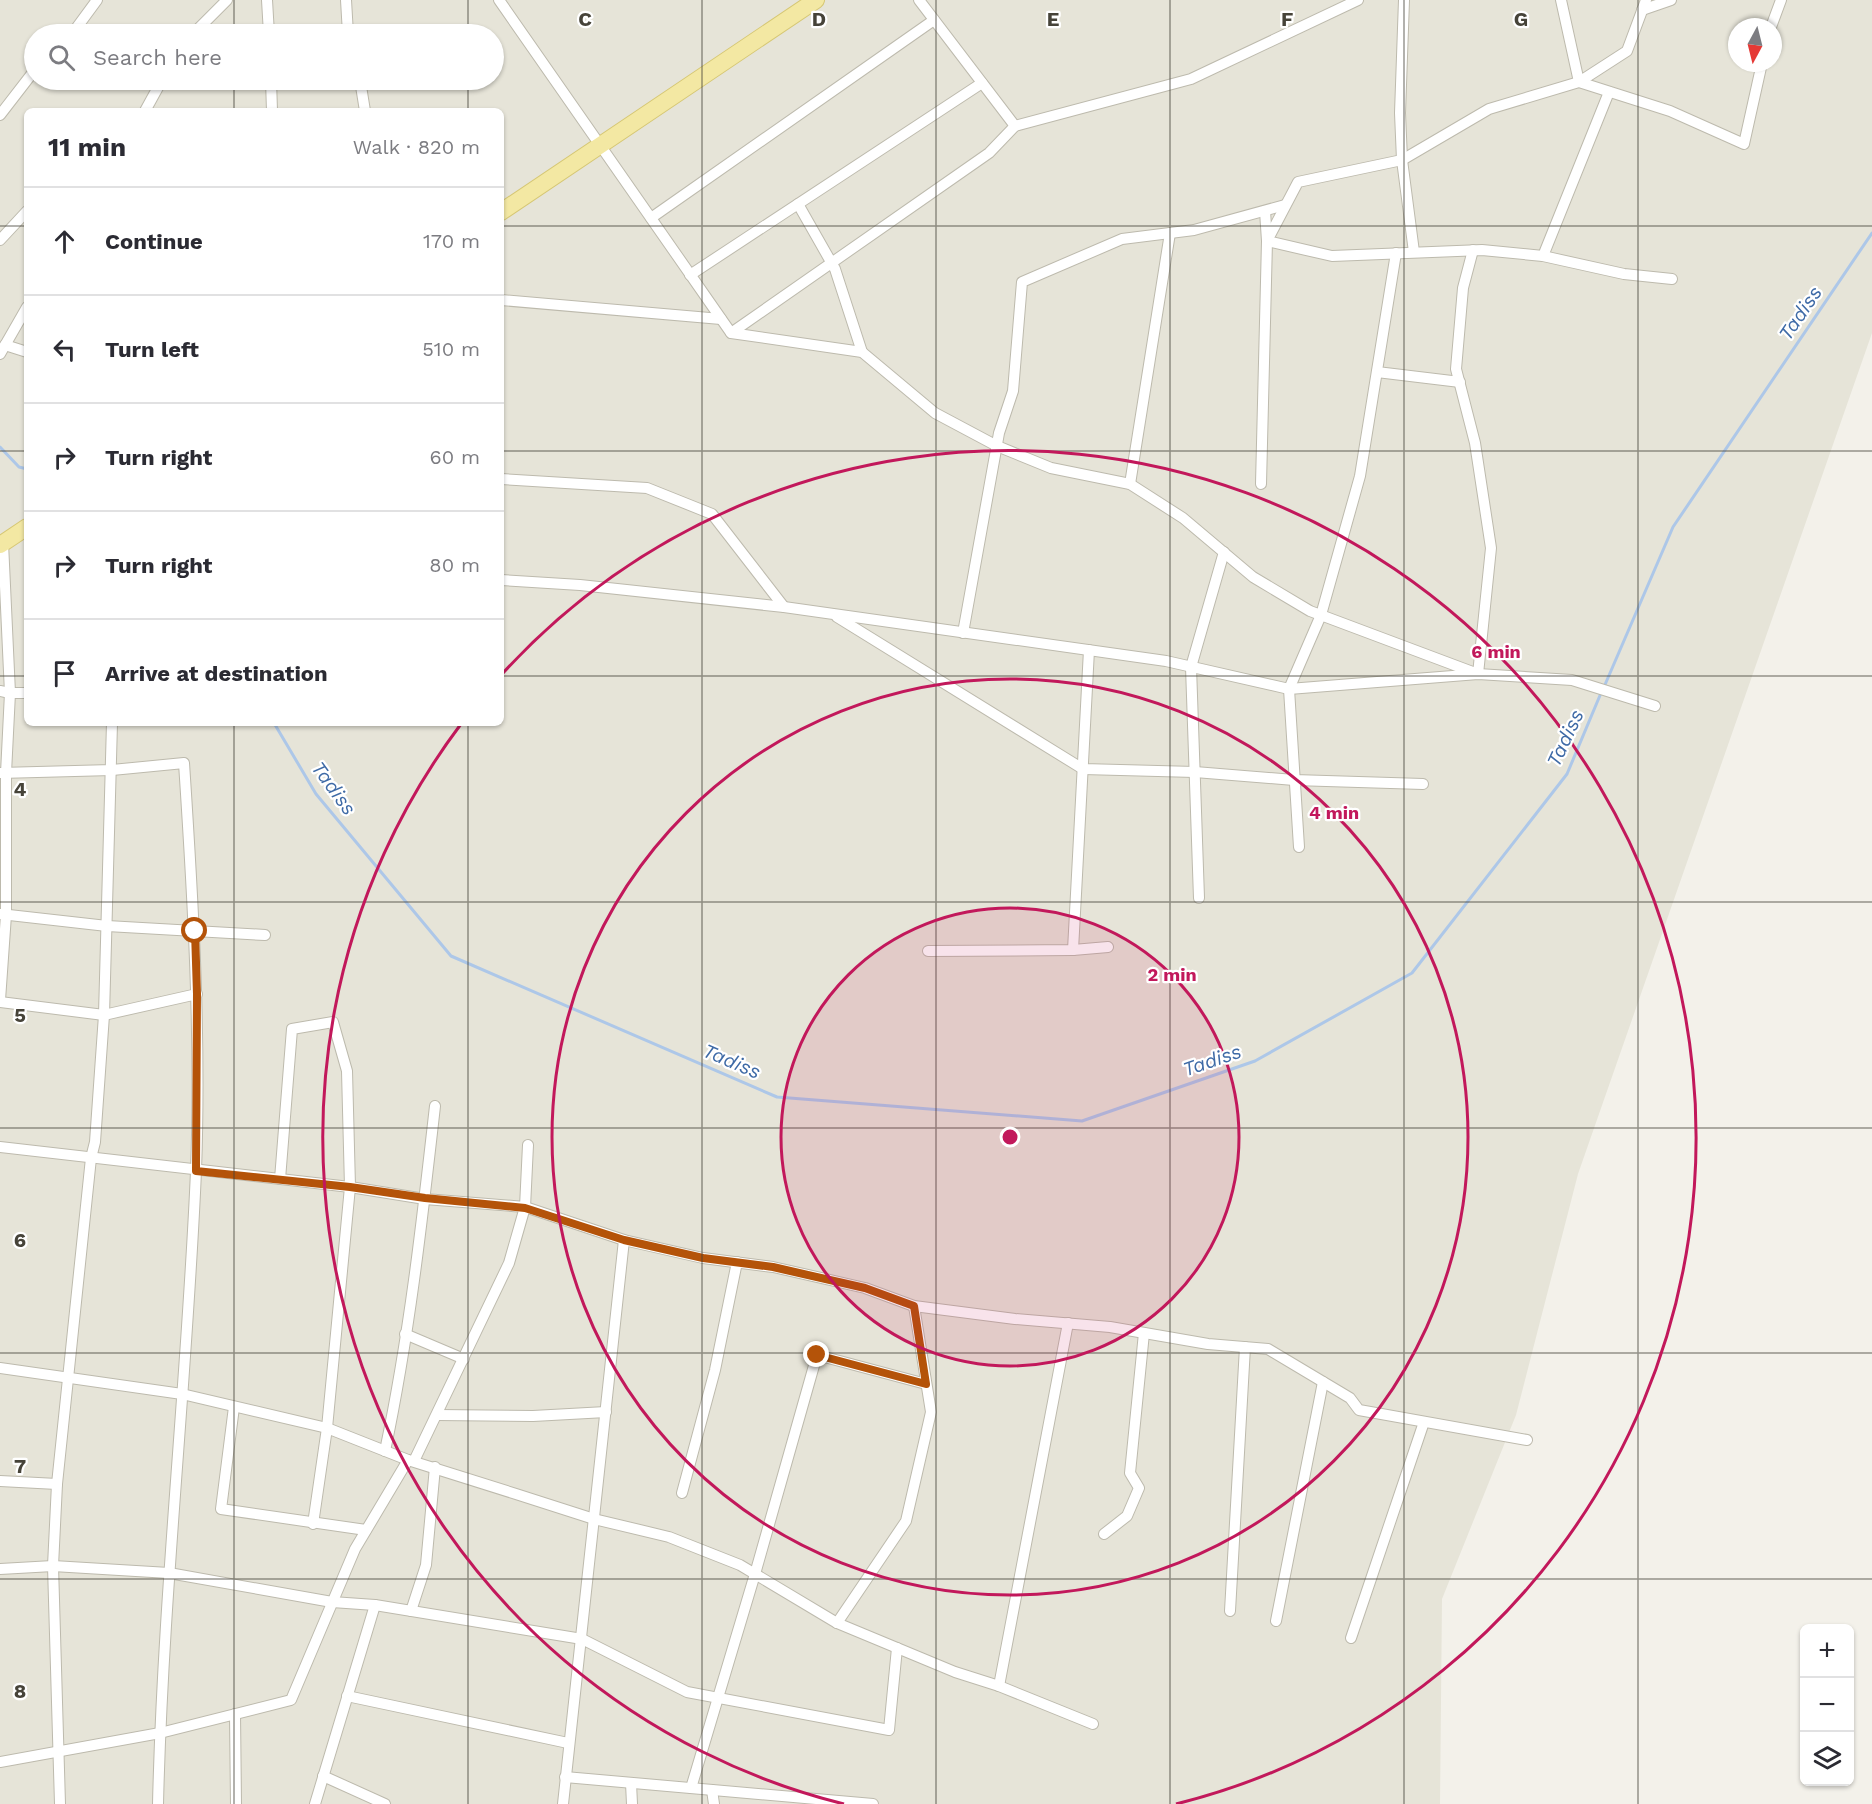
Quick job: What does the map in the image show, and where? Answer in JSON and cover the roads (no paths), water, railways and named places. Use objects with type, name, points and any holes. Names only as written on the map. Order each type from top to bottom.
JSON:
[{"type":"main road","points":[[504,210],[816,0]]},
{"type":"main road","points":[[2,544],[24,529]]},
{"type":"street","points":[[79,24],[97,0]]},
{"type":"street","points":[[204,24],[227,0]]},
{"type":"street","points":[[267,0],[268,24]]},
{"type":"street","points":[[346,0],[347,24]]},
{"type":"street","points":[[499,0],[730,333],[862,352]]},
{"type":"street","points":[[919,0],[1015,126]]},
{"type":"street","points":[[730,333],[989,153],[1015,126],[1191,79],[1358,0]]},
{"type":"street","points":[[1404,0],[1400,113],[1402,160],[1414,252]]},
{"type":"street","points":[[1561,0],[1579,82]]},
{"type":"street","points":[[1267,241],[1298,182],[1402,160],[1489,109],[1579,82],[1627,51],[1644,5],[1671,0]]},
{"type":"street","points":[[1774,18],[1781,0]]},
{"type":"street","points":[[651,218],[934,20]]},
{"type":"street","points":[[1579,82],[1670,111],[1744,144],[1760,72]]},
{"type":"street","points":[[690,275],[982,83]]},
{"type":"street","points":[[0,115],[24,84]]},
{"type":"street","points":[[147,108],[157,90]]},
{"type":"street","points":[[271,90],[272,108]]},
{"type":"street","points":[[362,90],[365,108]]},
{"type":"street","points":[[1543,256],[1609,92]]},
{"type":"street","points":[[798,204],[832,262],[862,352],[935,413],[997,446],[1051,468],[1130,484],[1183,518],[1253,577],[1310,611],[1478,675]]},
{"type":"street","points":[[963,633],[997,446],[1013,391],[1022,282],[1122,239],[1194,230],[1286,205]]},
{"type":"street","points":[[1262,484],[1267,241],[1265,211]]},
{"type":"street","points":[[0,240],[24,214]]},
{"type":"street","points":[[1130,484],[1170,233]]},
{"type":"street","points":[[1267,241],[1332,256],[1473,250],[1543,256],[1624,274],[1672,279]]},
{"type":"street","points":[[1473,250],[1463,288],[1456,369],[1475,443],[1491,548],[1478,675]]},
{"type":"street","points":[[1299,847],[1289,688],[1321,615],[1360,476],[1396,253]]},
{"type":"street","points":[[504,300],[721,319]]},
{"type":"street","points":[[24,312],[2,349],[24,352]]},
{"type":"street","points":[[1377,372],[1460,382]]},
{"type":"street","points":[[504,479],[647,488],[712,514],[784,607]]},
{"type":"street","points":[[2,544],[5,692],[0,1001],[104,1016],[197,994]]},
{"type":"street","points":[[1199,898],[1191,666],[1224,552]]},
{"type":"street","points":[[504,580],[580,585],[784,607],[1166,661],[1289,688],[1478,675],[1572,680],[1655,706]]},
{"type":"street","points":[[832,614],[1083,769],[1195,772],[1294,780],[1423,784]]},
{"type":"street","points":[[1073,950],[1089,650]]},
{"type":"street","points":[[5,692],[24,693]]},
{"type":"street","points":[[60,1804],[53,1566],[57,1484],[95,1142],[104,1016],[112,726]]},
{"type":"street","points":[[3,773],[112,770],[184,763],[197,994],[196,1171],[169,1573],[158,1804]]},
{"type":"street","points":[[3,915],[107,926],[265,935]]},
{"type":"street","points":[[927,951],[1073,950],[1108,947]]},
{"type":"street","points":[[280,1179],[292,1029],[333,1022],[347,1071],[350,1187],[327,1428],[313,1524]]},
{"type":"street","points":[[385,1451],[397,1392],[425,1198],[435,1106]]},
{"type":"street","points":[[0,1762],[160,1733],[291,1700],[355,1549],[411,1461],[437,1415],[509,1263],[525,1208],[528,1145]]},
{"type":"street","points":[[0,1148],[525,1208],[624,1240],[703,1258],[773,1267],[865,1288],[914,1306],[1110,1327],[1208,1344],[1268,1349],[1350,1398],[1359,1410],[1527,1440]]},
{"type":"street","points":[[563,1804],[624,1240]]},
{"type":"street","points":[[682,1493],[716,1370],[736,1263]]},
{"type":"street","points":[[837,1623],[906,1521],[931,1412],[914,1306]]},
{"type":"street","points":[[999,1686],[1068,1323]]},
{"type":"street","points":[[1104,1534],[1128,1516],[1139,1488],[1130,1473],[1144,1333]]},
{"type":"street","points":[[405,1334],[464,1359]]},
{"type":"street","points":[[1230,1611],[1245,1347]]},
{"type":"street","points":[[691,1788],[817,1355],[926,1384]]},
{"type":"street","points":[[0,1368],[182,1394],[327,1428],[411,1461],[594,1519],[669,1537],[740,1565],[837,1623],[955,1672],[999,1686],[1093,1724]]},
{"type":"street","points":[[1276,1621],[1323,1382]]},
{"type":"street","points":[[234,1407],[221,1509],[366,1530]]},
{"type":"street","points":[[437,1415],[533,1416],[606,1412]]},
{"type":"street","points":[[1351,1638],[1424,1422]]},
{"type":"street","points":[[411,1611],[426,1565],[435,1467]]},
{"type":"street","points":[[0,1481],[57,1484]]},
{"type":"street","points":[[0,1569],[53,1566],[169,1573],[332,1602],[375,1605],[582,1639],[687,1692],[889,1730],[897,1648]]},
{"type":"street","points":[[315,1804],[375,1605]]},
{"type":"street","points":[[347,1696],[568,1743]]},
{"type":"street","points":[[235,1714],[236,1804]]},
{"type":"street","points":[[323,1776],[385,1804]]},
{"type":"street","points":[[565,1777],[712,1790],[794,1801],[873,1804]]},
{"type":"street","points":[[631,1783],[632,1804]]},
{"type":"street","points":[[712,1790],[714,1804]]},
{"type":"waterway","name":"Tadiss","points":[[1604,687],[1673,527],[1872,233]]},
{"type":"waterway","name":"Tadiss","points":[[0,447],[19,467],[24,468]]},
{"type":"waterway","name":"Tadiss","points":[[276,726],[316,794],[451,956],[777,1097],[1082,1121],[1255,1061],[1412,973],[1567,774],[1601,693]]}]
